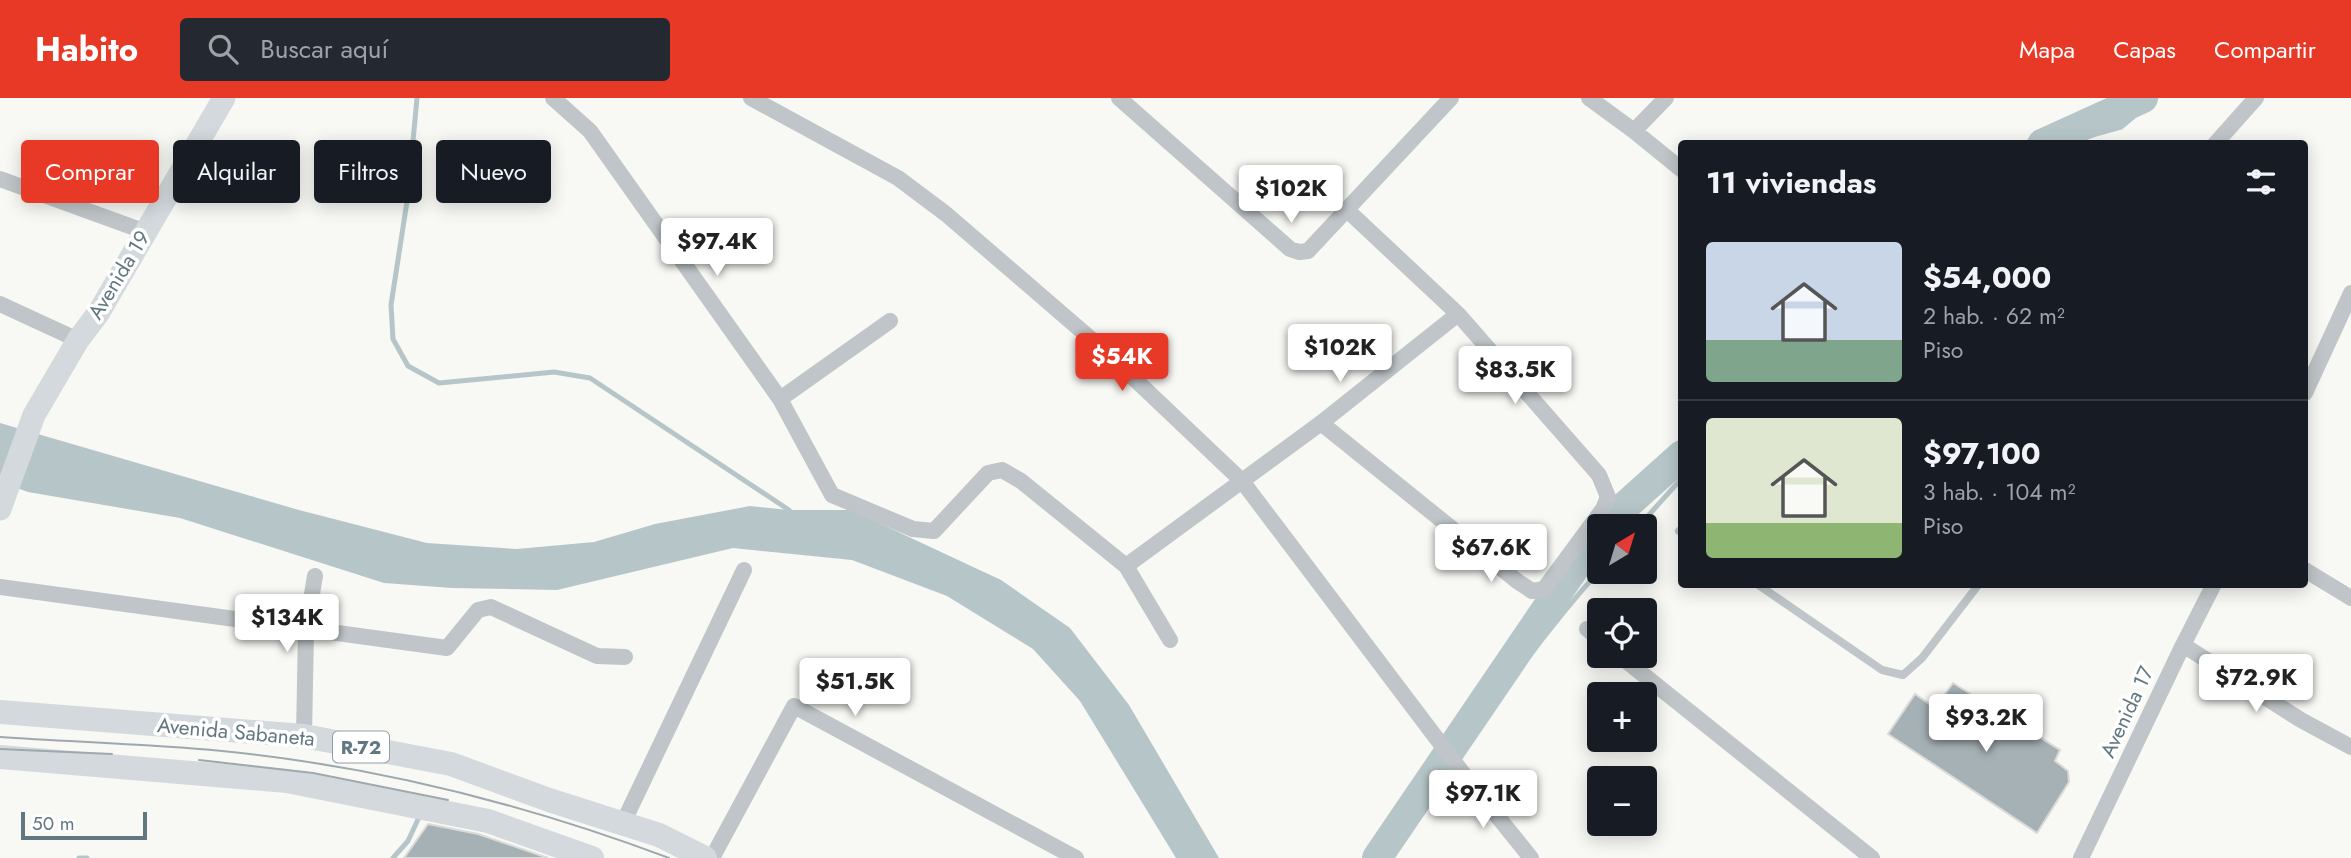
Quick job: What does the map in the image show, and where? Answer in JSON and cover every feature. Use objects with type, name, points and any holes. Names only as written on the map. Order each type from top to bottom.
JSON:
[{"type":"main road","name":"Avenida Sabaneta","points":[[0,712],[304,736],[451,764],[659,835],[705,858]]},
{"type":"main road","name":"R-72","points":[[0,757],[287,781],[488,821],[592,858]]},
{"type":"street","name":"Avenida 19","points":[[2,501],[34,415],[78,340],[99,312],[224,98]]},
{"type":"street","points":[[553,98],[590,131],[780,398],[832,495],[913,528],[934,531],[988,473],[1003,470],[1021,481],[1126,566],[1170,639]]},
{"type":"street","points":[[751,98],[898,178],[946,214],[1105,351],[1242,481],[1465,776],[1531,858]]},
{"type":"street","points":[[1119,98],[1290,249],[1299,252],[1308,251],[1451,98]]},
{"type":"street","points":[[1589,98],[1678,167]]},
{"type":"street","points":[[1634,131],[1667,98]]},
{"type":"street","points":[[2219,140],[2256,98]]},
{"type":"street","points":[[0,179],[146,232]]},
{"type":"street","points":[[1321,424],[1532,592],[1544,589],[1603,509],[1608,497],[1599,475],[1458,314],[1346,209]]},
{"type":"street","points":[[2308,386],[2351,293]]},
{"type":"street","points":[[0,304],[78,340]]},
{"type":"street","points":[[1126,566],[1321,424],[1458,314]]},
{"type":"street","points":[[780,398],[890,321]]},
{"type":"street","points":[[623,823],[744,570]]},
{"type":"street","points":[[2308,572],[2351,597]]},
{"type":"street","points":[[304,736],[306,630],[315,576]]},
{"type":"street","points":[[0,587],[447,648],[478,610],[491,607],[597,656],[625,657]]},
{"type":"street","name":"Avenida 17","points":[[2081,858],[2212,588]]},
{"type":"street","points":[[2183,645],[2301,720],[2351,747]]},
{"type":"street","points":[[1635,668],[1872,858]]},
{"type":"street","points":[[712,858],[794,706],[1076,858]]},
{"type":"lane","points":[[1763,588],[1882,670],[1903,675],[1922,658],[1976,588]]},
{"type":"shaded area","points":[[0,423],[299,510],[427,543],[517,549],[594,542],[655,524],[750,506],[789,510],[851,510],[1001,580],[1070,628],[1129,705],[1219,858],[1176,858],[1080,701],[1033,649],[947,596],[852,560],[733,548],[557,590],[452,588],[384,583],[180,518],[28,492],[0,482]]},
{"type":"building","points":[[1953,683],[2060,750],[2055,761],[2068,771],[2069,782],[2037,833],[1888,734],[1915,694],[1935,708]]},
{"type":"building","points":[[428,824],[478,834],[548,858],[404,858]]},
{"type":"waterway","points":[[417,98],[408,195],[391,305],[393,339],[408,366],[439,383],[554,372],[590,378],[789,510]]},
{"type":"waterway","points":[[2051,140],[2143,98]]},
{"type":"waterway","points":[[2074,140],[2121,127],[2156,98]]},
{"type":"waterway","points":[[1618,514],[1678,459]]},
{"type":"waterway","points":[[1650,514],[1678,482]]},
{"type":"waterway","points":[[1377,858],[1587,552]]},
{"type":"waterway","points":[[1390,858],[1516,674],[1588,584]]},
{"type":"waterway","points":[[393,858],[408,841],[420,815]]},
{"type":"waterway","points":[[79,858],[87,858]]},
{"type":"tram line","points":[[0,737],[222,751],[336,766],[505,804],[669,858]]},
{"type":"tram line","points":[[0,749],[112,754]]},
{"type":"tram line","points":[[199,760],[313,773],[448,800]]}]
